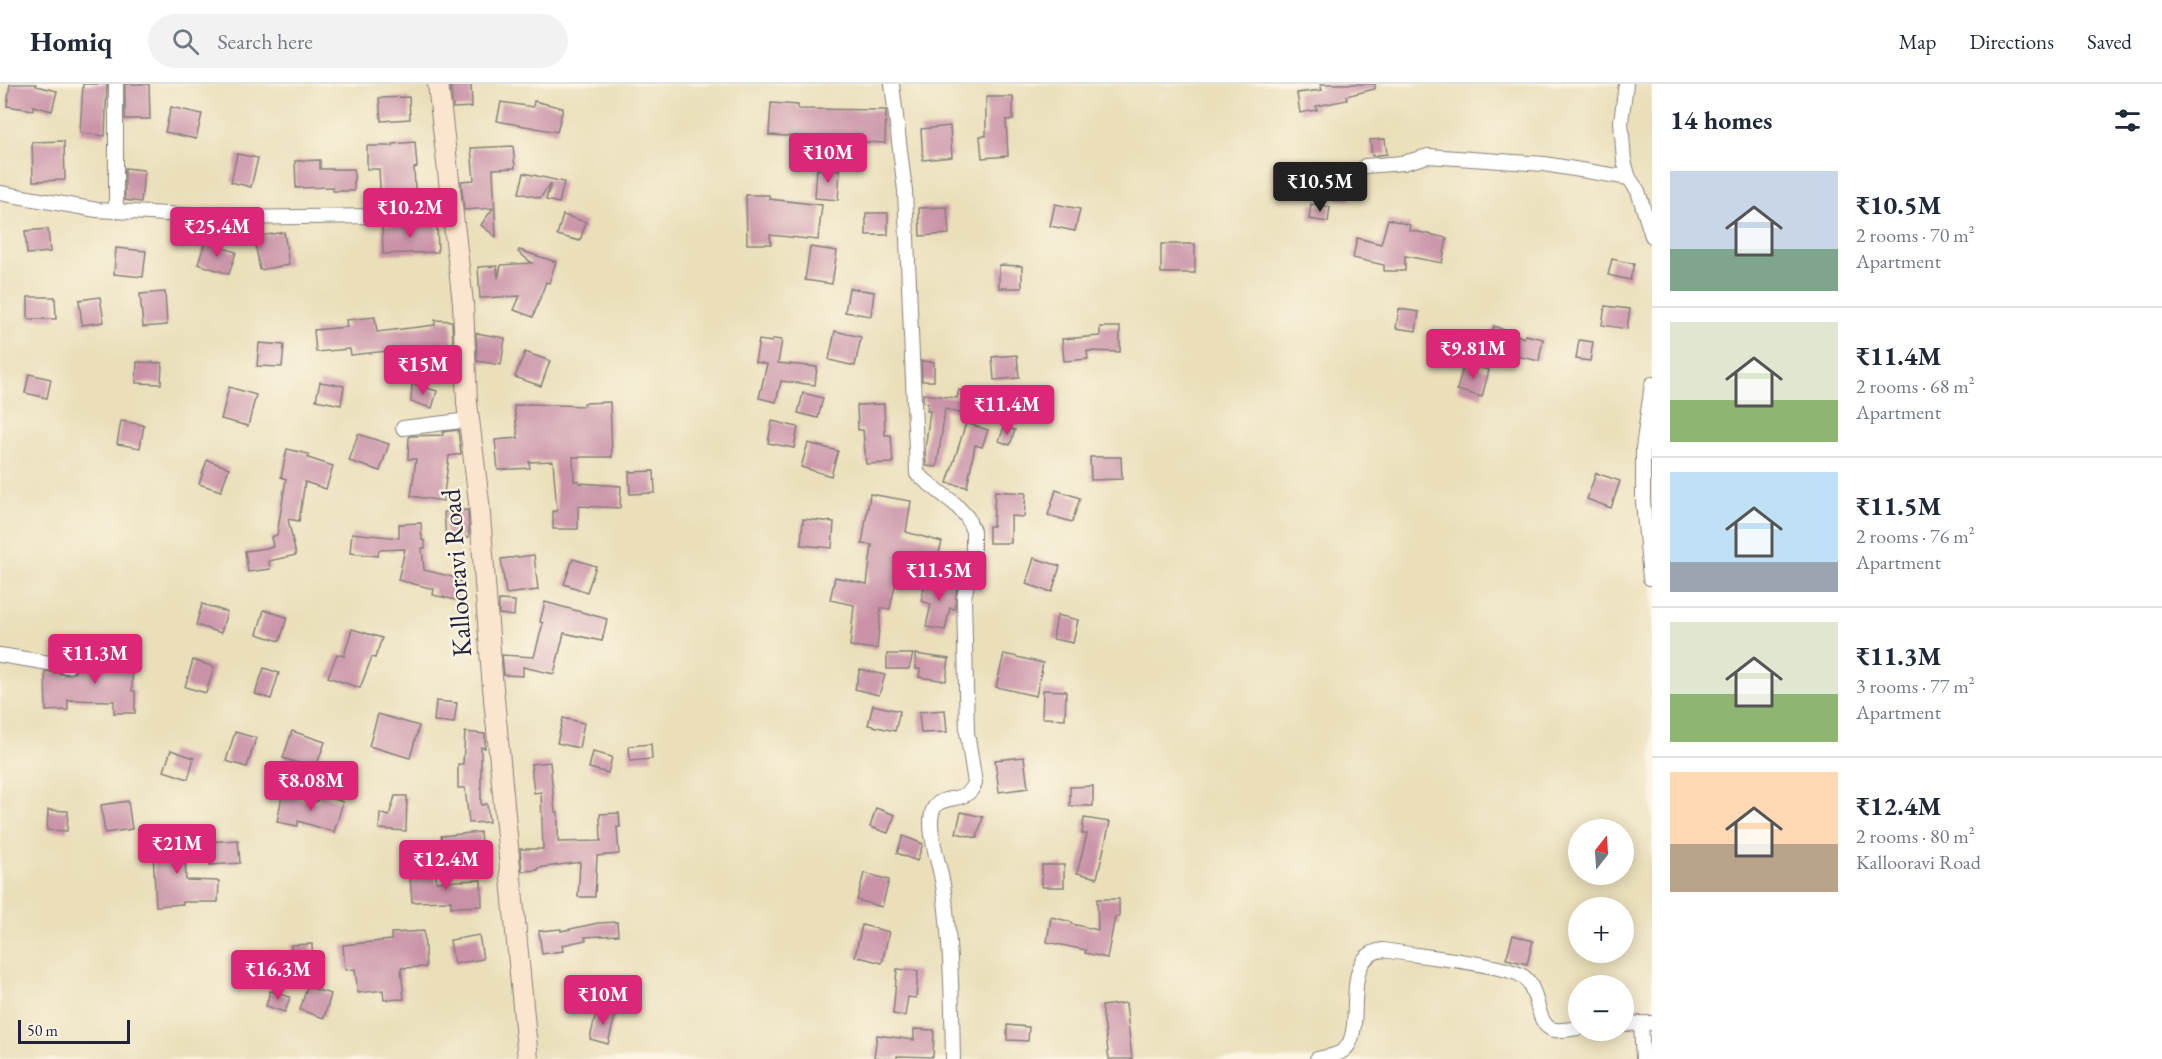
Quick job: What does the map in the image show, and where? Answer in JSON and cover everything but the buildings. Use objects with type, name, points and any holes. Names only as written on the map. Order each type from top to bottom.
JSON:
[{"type":"main road","name":"Kallooravi Road","points":[[438,84],[463,303],[469,420],[479,502],[492,677],[528,1059]]},
{"type":"street","points":[[116,84],[116,211]]},
{"type":"street","points":[[892,84],[905,192],[917,474],[967,517],[973,531],[973,554],[964,597],[964,609],[968,732],[975,783],[968,794],[938,804],[934,809],[932,821],[932,837],[943,882],[951,956],[953,1059]]},
{"type":"street","points":[[1626,84],[1621,122],[1624,161],[1629,178],[1638,190],[1652,236]]},
{"type":"street","points":[[1365,166],[1403,163],[1428,156],[1544,164],[1629,178]]},
{"type":"street","points":[[0,193],[97,210],[237,218],[452,215]]},
{"type":"street","points":[[1650,578],[1643,501],[1643,448],[1652,384]]},
{"type":"street","points":[[403,428],[469,420]]},
{"type":"street","points":[[0,655],[68,666]]},
{"type":"street","points":[[1317,1059],[1338,1054],[1346,1048],[1353,1028],[1357,976],[1362,963],[1372,952],[1383,950],[1515,972],[1524,976],[1531,984],[1542,1021],[1546,1026],[1553,1030],[1568,1029]]},
{"type":"street","points":[[1643,1059],[1646,1023]]}]
